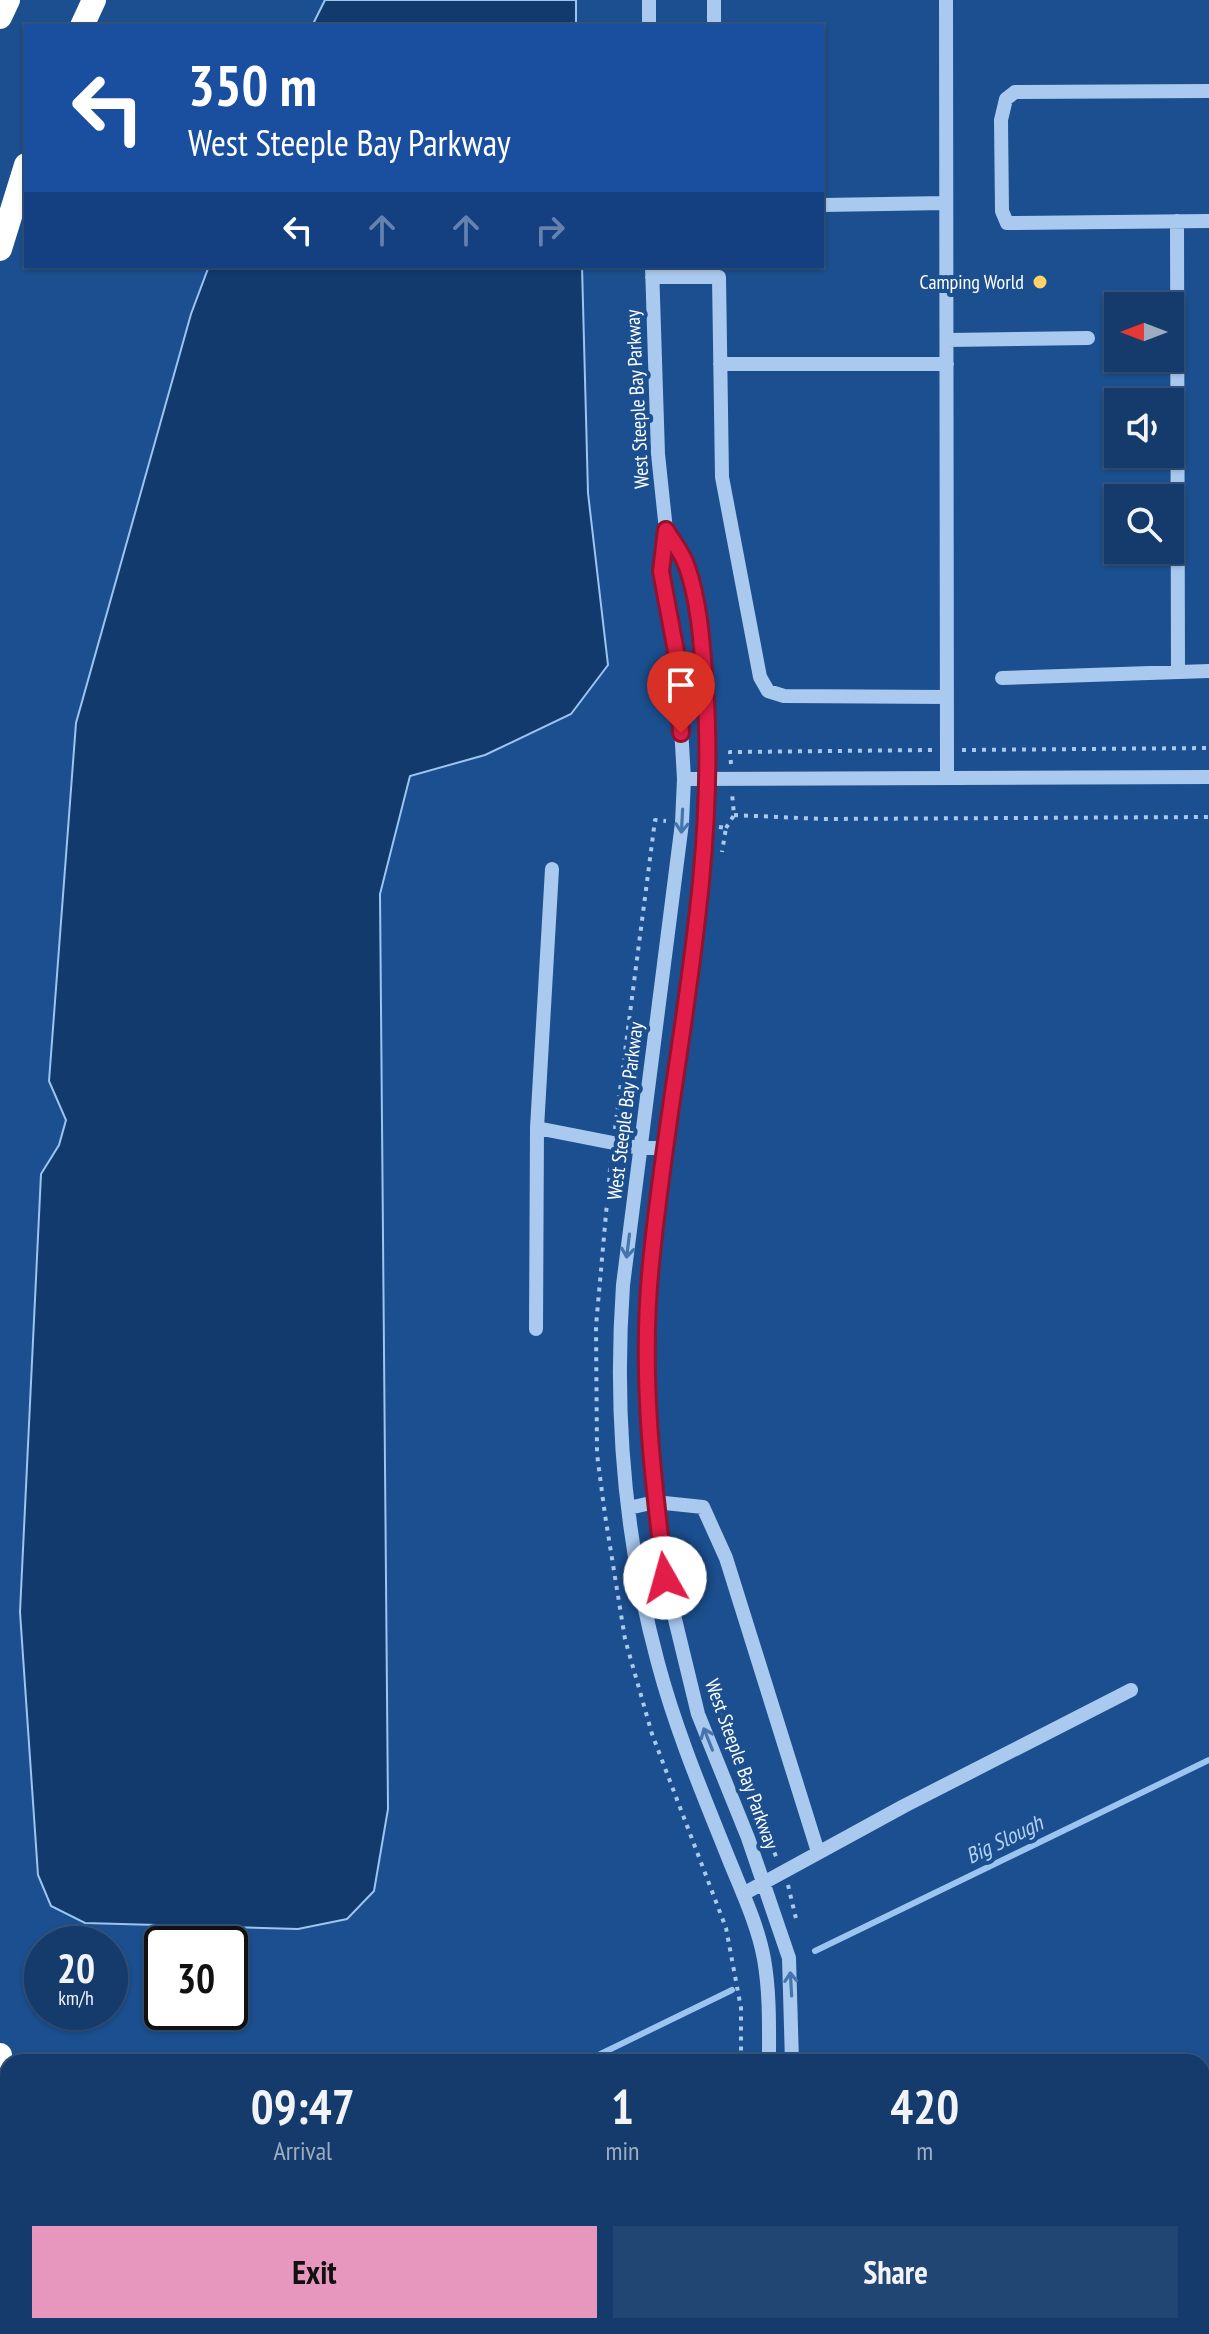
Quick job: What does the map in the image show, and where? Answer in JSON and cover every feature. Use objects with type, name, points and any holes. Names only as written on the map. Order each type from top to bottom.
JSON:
[{"type":"highway","points":[[0,17],[8,0]]},
{"type":"highway","points":[[83,24],[94,0]]},
{"type":"highway","points":[[0,249],[24,171]]},
{"type":"street","points":[[649,0],[649,24]]},
{"type":"street","points":[[714,0],[714,24]]},
{"type":"street","points":[[946,0],[947,778]]},
{"type":"street","points":[[1209,91],[1015,92],[1006,99],[1001,120],[1002,211],[1007,223],[1209,221]]},
{"type":"street","points":[[824,205],[946,203]]},
{"type":"street","points":[[1177,221],[1178,672]]},
{"type":"street","points":[[652,272],[719,271],[722,477],[760,677],[768,691],[784,696],[947,697]]},
{"type":"street","name":"West Steeple Bay Parkway","points":[[652,272],[658,454],[666,530],[661,571],[677,657],[684,779],[682,823],[639,1148],[619,1345],[619,1400],[635,1554],[658,1663],[690,1760],[743,1894],[764,1959],[769,2054]]},
{"type":"street","points":[[947,340],[1088,338]]},
{"type":"street","points":[[720,364],[947,364]]},
{"type":"street","name":"West Steeple Bay Parkway","points":[[666,530],[686,564],[695,601],[707,713],[708,779],[702,874],[651,1265],[645,1352],[651,1469],[665,1578],[698,1714],[764,1881],[789,1958],[792,2054]]},
{"type":"street","points":[[1002,678],[1209,671]]},
{"type":"street","points":[[684,779],[1209,777]]},
{"type":"street","points":[[536,1329],[537,1128],[552,869]]},
{"type":"street","points":[[537,1128],[639,1148],[666,1148]]},
{"type":"street","points":[[629,1508],[655,1502],[703,1507],[726,1558],[818,1852]]},
{"type":"street","points":[[743,1894],[1131,1690]]},
{"type":"path","points":[[734,815],[823,819],[1209,817]]},
{"type":"path","points":[[682,823],[655,820],[606,1200],[596,1326],[597,1454],[625,1639],[652,1734],[726,1928],[741,2008],[741,2054]]},
{"type":"path","points":[[705,826],[726,828],[721,859]]},
{"type":"path","points":[[711,1690],[730,1744]]},
{"type":"path","points":[[764,1827],[793,1897],[798,1927]]},
{"type":"water","points":[[325,0],[576,0],[576,24],[313,24]]},
{"type":"water","points":[[208,268],[582,268],[588,493],[608,665],[571,714],[485,755],[410,776],[380,894],[388,1809],[374,1891],[347,1919],[298,1929],[85,1923],[51,1906],[38,1875],[20,1612],[41,1174],[59,1145],[66,1120],[49,1081],[76,723],[191,314]]},
{"type":"waterway","name":"Big Slough","points":[[815,1951],[1209,1760]]},
{"type":"waterway","name":"Big Slough","points":[[600,2054],[732,1990]]},
{"type":"place","name":"Camping World","points":[[1040,282]]},
{"type":"route","points":[[665,1578],[651,1469],[645,1352],[663,1162],[702,874],[708,779],[704,667],[695,601],[686,564],[666,530],[661,571],[677,657],[681,733]]}]
